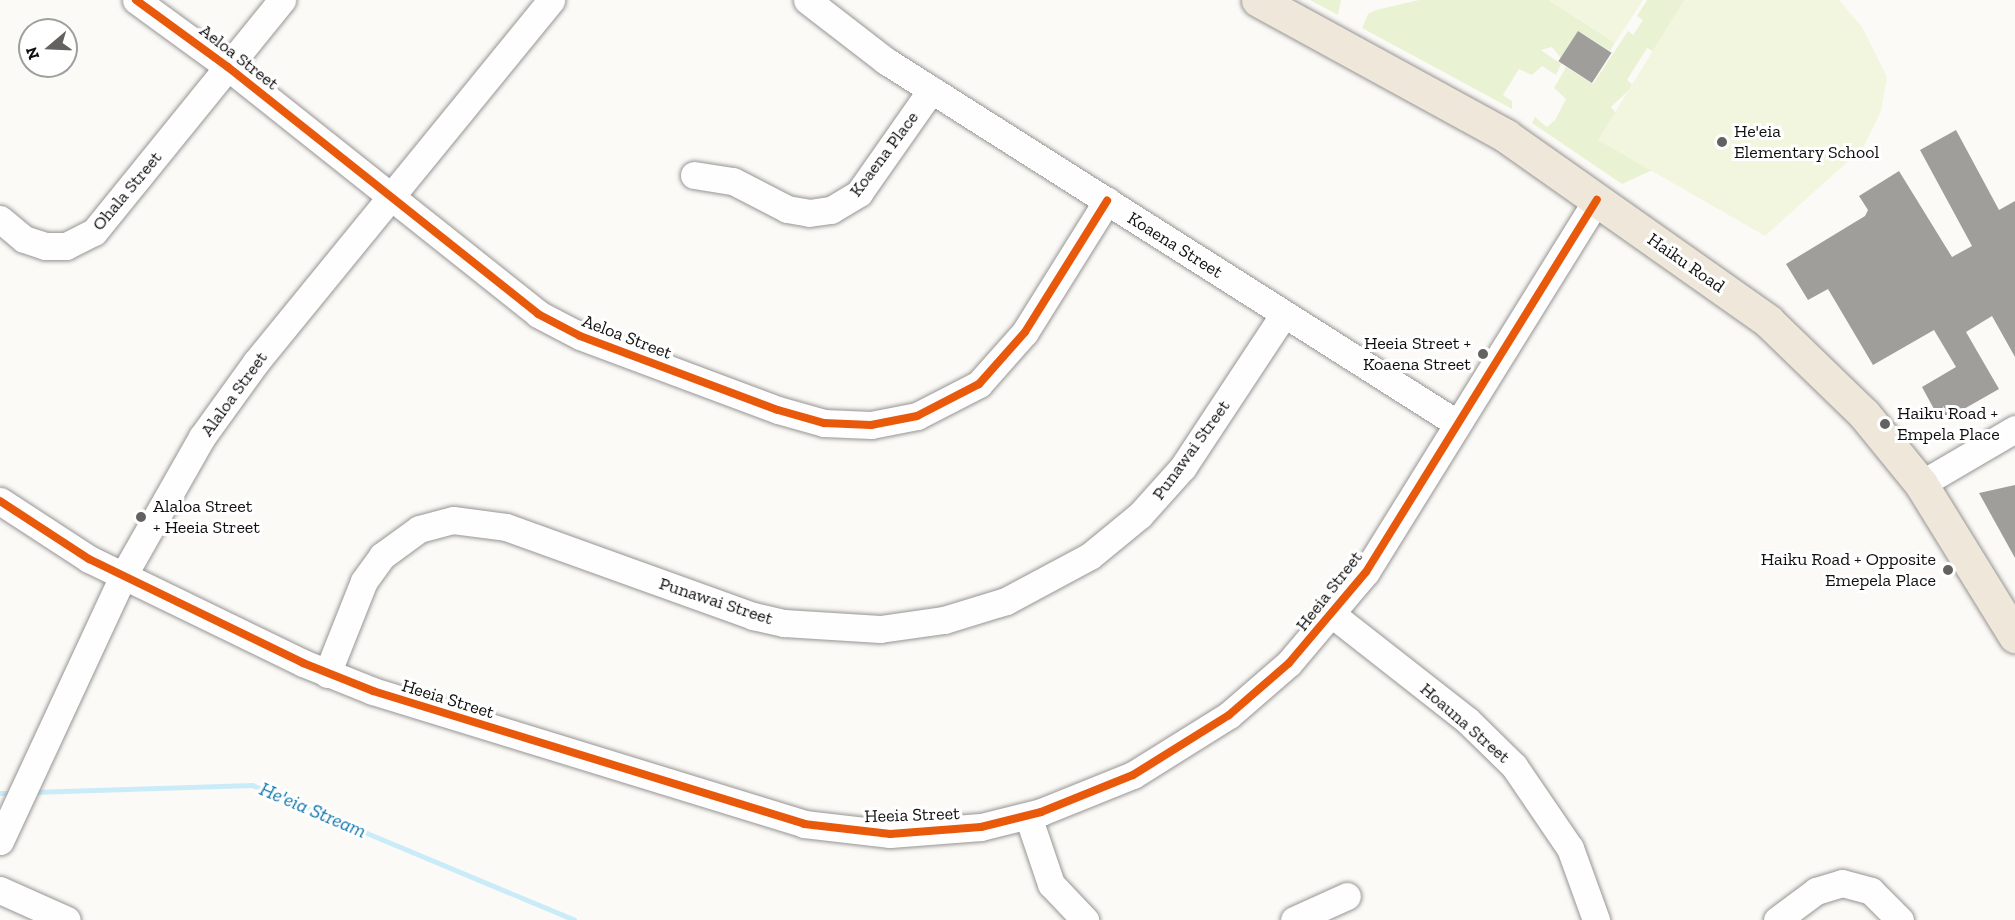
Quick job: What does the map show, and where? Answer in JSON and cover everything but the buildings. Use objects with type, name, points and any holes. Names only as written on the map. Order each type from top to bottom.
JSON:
[{"type":"main road","name":"Haiku Road","points":[[1258,0],[1471,114],[1768,321],[1801,350],[1864,414],[1921,484],[2015,636]]},
{"type":"street","name":"Aeloa Street","points":[[136,0],[228,67],[513,297],[558,326],[801,418],[847,425],[917,416],[979,384],[1026,332],[1107,201]]},
{"type":"street","name":"Ohala Street","points":[[0,219],[24,238],[45,246],[66,246],[86,238],[101,225],[282,0]]},
{"type":"street","name":"Alaloa Street","points":[[5,830],[123,576],[177,476],[228,399],[551,0]]},
{"type":"street","name":"Koaena Street","points":[[807,0],[886,61],[1458,424]]},
{"type":"street","name":"Koaena Place","points":[[694,175],[733,181],[787,209],[809,213],[831,210],[859,193],[931,90]]},
{"type":"street","name":"Heeia Street","points":[[0,501],[53,538],[123,576],[327,674],[804,824],[861,832],[919,834],[981,827],[1028,816],[1103,789],[1196,738],[1259,690],[1333,615],[1366,572],[1597,200]]},
{"type":"street","name":"Punawai Street","points":[[327,674],[364,581],[382,556],[419,530],[453,520],[506,527],[753,616],[784,623],[848,629],[891,628],[944,620],[1006,601],[1090,556],[1140,515],[1183,467],[1284,314]]},
{"type":"street","points":[[1921,484],[2015,429]]},
{"type":"street","name":"Hoauna Street","points":[[1333,615],[1467,720],[1514,766],[1570,848],[1596,920]]},
{"type":"street","points":[[1028,816],[1051,884],[1085,920]]},
{"type":"street","points":[[1777,920],[1816,891],[1842,883],[1871,891],[1900,920]]},
{"type":"street","points":[[0,890],[67,920]]},
{"type":"street","points":[[1294,920],[1347,896]]},
{"type":"green space","points":[[1310,0],[1341,0],[1338,15]]},
{"type":"green space","points":[[1419,0],[1549,0],[1615,43],[1610,51],[1578,31],[1561,58],[1552,47],[1541,50],[1561,64],[1556,75],[1542,66],[1532,75],[1519,69],[1503,95],[1512,101],[1512,109],[1362,28],[1368,14],[1376,10]]},
{"type":"green space","points":[[1549,0],[1643,0],[1615,43]]},
{"type":"green space","points":[[1647,0],[1813,0],[1657,53],[1647,48],[1627,80],[1632,84],[1629,90],[1611,107],[1659,167],[1622,184],[1532,123],[1535,117],[1547,127],[1555,120],[1566,99],[1554,88],[1566,67],[1593,84],[1628,31],[1633,35],[1643,20],[1637,16]]},
{"type":"green space","points":[[1684,0],[1839,0],[1862,27],[1887,77],[1881,111],[1863,148],[1765,236],[1598,140]]},
{"type":"waterway","name":"He'eia Stream","points":[[33,792],[252,785],[574,920]]},
{"type":"waterway","name":"He'eia Stream","points":[[0,793],[15,793]]},
{"type":"cycle path","points":[[136,0],[228,67],[538,314],[580,336],[778,410],[824,423],[871,425],[917,416],[979,384],[1025,332],[1107,201]]},
{"type":"cycle path","points":[[0,501],[89,559],[303,663],[373,691],[804,824],[890,834],[981,827],[1041,812],[1133,775],[1229,715],[1289,663],[1366,572],[1597,200]]},
{"type":"place","name":"He'eia Elementary School","points":[[1722,142]]},
{"type":"place","name":"Heeia Street + Koaena Street","points":[[1483,354]]},
{"type":"place","name":"Haiku Road + Empela Place","points":[[1885,424]]},
{"type":"place","name":"Alaloa Street + Heeia Street","points":[[141,517]]},
{"type":"place","name":"Haiku Road + Opposite Emepela Place","points":[[1948,570]]}]
